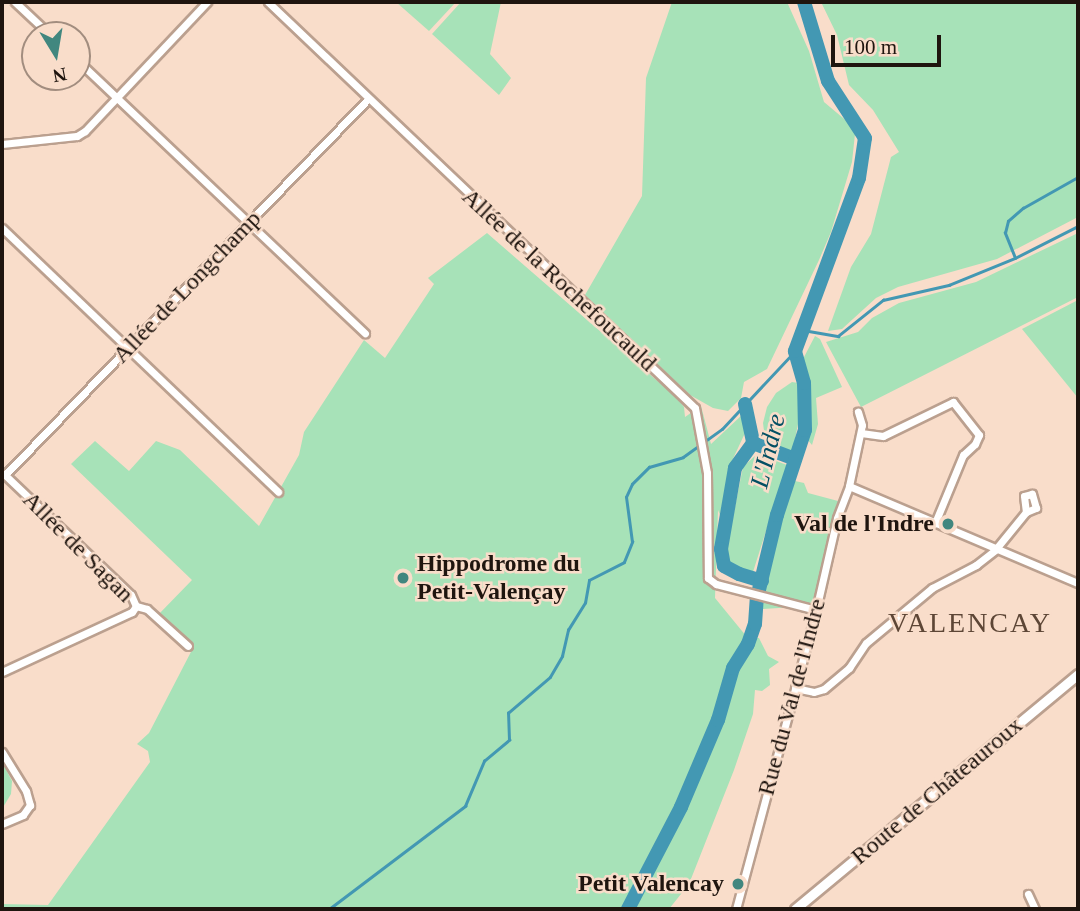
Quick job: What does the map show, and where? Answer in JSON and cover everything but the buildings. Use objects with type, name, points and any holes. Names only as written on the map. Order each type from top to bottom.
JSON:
[{"type":"street","points":[[15,2],[35,21]]},
{"type":"street","points":[[2,144],[77,136],[206,2]]},
{"type":"street","name":"Allée de la Rochefoucauld","points":[[268,2],[695,408],[707,473],[708,578],[716,584],[816,610]]},
{"type":"street","points":[[91,73],[365,333]]},
{"type":"street","name":"Allée de Longchamp","points":[[3,474],[127,350],[369,98]]},
{"type":"street","points":[[2,228],[278,492]]},
{"type":"street","points":[[861,433],[883,436],[953,402],[979,435],[975,444],[964,455],[934,523]]},
{"type":"street","name":"Rue du Val de l'Indre","points":[[736,909],[816,610],[837,518],[849,485],[861,433],[858,412]]},
{"type":"street","name":"Allée de Sagan","points":[[3,474],[131,595],[136,606],[147,609],[188,646]]},
{"type":"street","points":[[849,485],[995,550],[1078,583]]},
{"type":"street","points":[[795,688],[814,692],[824,689],[849,668],[866,643],[932,588],[976,565],[995,550],[1026,512]]},
{"type":"street","points":[[2,672],[131,612],[136,606]]},
{"type":"street","name":"Route de Châteauroux","points":[[795,909],[1078,674]]},
{"type":"street","points":[[2,752],[26,791],[30,805],[23,815],[2,824]]},
{"type":"street","points":[[1028,894],[1035,909]]},
{"type":"green space","points":[[396,2],[456,2],[429,31]]},
{"type":"green space","points":[[461,2],[501,2],[490,54],[511,78],[499,95],[432,34]]},
{"type":"green space","points":[[672,2],[787,2],[809,51],[824,102],[849,123],[855,134],[852,162],[831,232],[819,260],[767,369],[744,382],[741,398],[728,411],[713,408],[690,395],[585,295],[642,196],[646,78]]},
{"type":"green space","points":[[821,2],[1078,2],[1078,217],[997,259],[898,287],[876,298],[842,329],[828,331],[851,267],[871,234],[891,157],[899,152],[873,110],[849,85],[837,35]]},
{"type":"green space","name":"Hippodrome du Petit-Valençay","points":[[487,233],[677,398],[684,407],[685,417],[701,406],[711,444],[742,415],[744,420],[745,433],[731,463],[720,515],[718,510],[715,598],[751,642],[753,638],[759,638],[768,656],[779,662],[769,669],[770,685],[762,691],[755,690],[753,714],[734,770],[689,884],[669,909],[2,909],[2,904],[48,905],[150,762],[148,751],[137,744],[149,733],[193,648],[158,615],[192,580],[71,464],[95,441],[129,471],[156,441],[180,450],[259,526],[299,455],[304,432],[364,340],[385,358],[434,284],[428,278]]},
{"type":"green space","points":[[1078,233],[1078,297],[861,407],[826,342],[858,332],[872,318],[899,303],[976,282]]},
{"type":"green space","points":[[1078,300],[1078,398],[1022,329]]},
{"type":"green space","points":[[815,336],[820,339],[842,387],[816,398],[818,424],[812,445],[807,439],[809,403],[803,359]]},
{"type":"green space","points":[[792,382],[798,383],[802,404],[792,454],[775,448],[765,439],[763,423],[767,407],[776,393]]},
{"type":"green space","points":[[757,454],[787,465],[752,575],[728,562],[726,552],[743,467]]},
{"type":"green space","points":[[795,481],[804,483],[808,493],[838,501],[814,601],[810,606],[763,609],[758,605],[769,560],[791,484]]},
{"type":"green space","points":[[2,762],[12,781],[11,794],[2,809]]},
{"type":"waterway","name":"L'Indre","points":[[628,909],[681,807],[718,720],[733,668],[748,644],[755,624],[757,598],[777,515],[805,430],[804,383],[795,351],[859,178],[865,138],[828,81],[804,2]]},
{"type":"waterway","points":[[1015,258],[1005,233],[1008,221],[1023,208],[1078,177]]},
{"type":"waterway","points":[[803,330],[838,336],[883,300],[949,285],[1015,258],[1078,226]]},
{"type":"waterway","points":[[329,909],[465,806],[484,761],[509,740],[508,713],[550,677],[562,656],[568,630],[585,603],[589,580],[624,562],[632,542],[626,497],[632,484],[649,467],[683,457],[722,429],[795,351]]},
{"type":"waterway","points":[[745,404],[753,443],[735,468],[721,549],[724,566],[762,581]]},
{"type":"waterway","points":[[753,443],[795,459]]},
{"type":"waterway","points":[[178,909],[195,909]]},
{"type":"place","name":"Val de l'Indre","points":[[948,524]]},
{"type":"place","name":"Hippodrome du Petit-Valençay","points":[[403,578]]},
{"type":"place","name":"Petit Valencay","points":[[738,884]]},
{"type":"district","name":"VALENCAY","points":[[970,623]]}]
